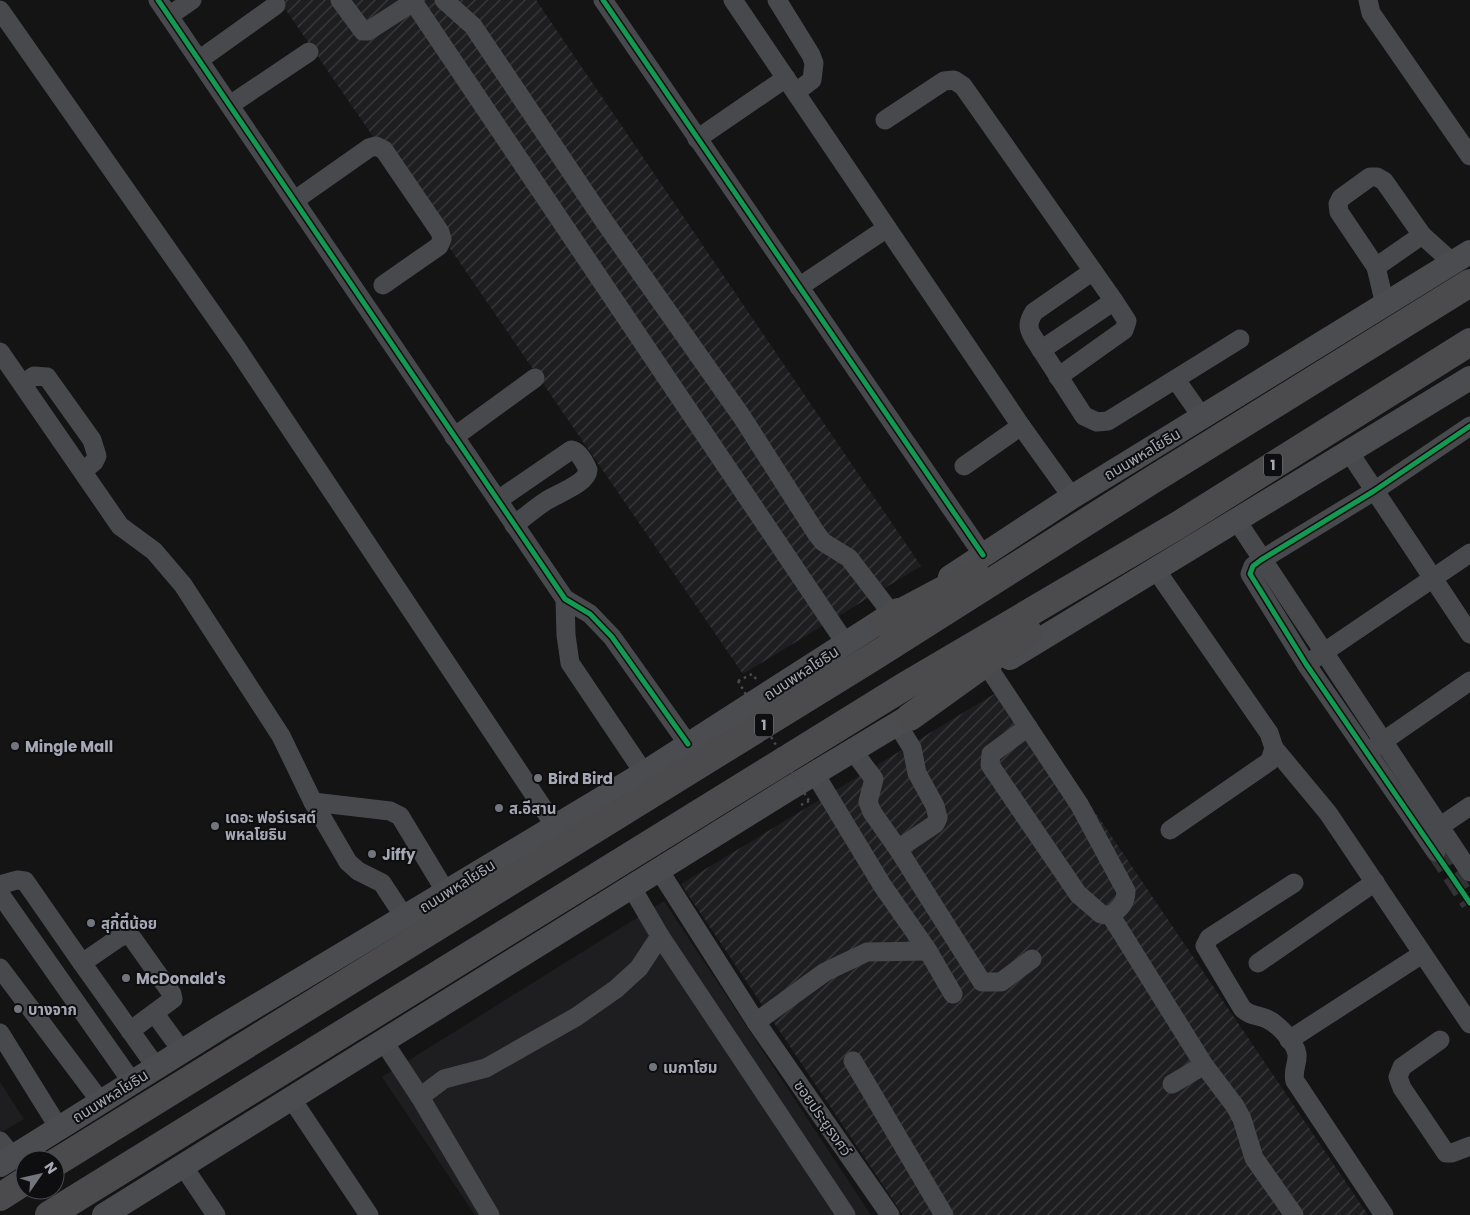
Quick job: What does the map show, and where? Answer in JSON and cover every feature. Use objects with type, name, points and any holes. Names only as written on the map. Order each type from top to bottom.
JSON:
[{"type":"highway","name":"ถนนพหลโยธิน","points":[[65,1157],[865,662],[1149,482],[1464,266]]},
{"type":"highway","name":"1","points":[[49,1215],[905,686],[1180,524],[1470,342]]},
{"type":"highway","points":[[887,618],[1149,482]]},
{"type":"highway","points":[[903,720],[1180,524]]},
{"type":"highway","points":[[0,1197],[15,1187]]},
{"type":"main road","name":"ถนนพหลโยธิน","points":[[4,1154],[60,1128],[182,1051],[644,772],[887,618],[1072,497],[1385,305],[1464,266]]},
{"type":"main road","name":"1","points":[[104,1215],[903,720],[990,670],[1349,452],[1469,382]]},
{"type":"street","points":[[158,0],[565,599],[590,614],[612,637],[688,744]]},
{"type":"street","points":[[169,16],[192,0]]},
{"type":"street","points":[[340,0],[363,31],[368,31],[413,1],[846,644]]},
{"type":"street","points":[[444,0],[473,26],[604,221],[742,417],[816,533],[823,542],[850,558],[887,618]]},
{"type":"street","points":[[603,0],[983,555]]},
{"type":"street","points":[[733,0],[1021,426],[1072,497]]},
{"type":"street","points":[[697,139],[791,85],[812,80],[814,63],[777,0]]},
{"type":"street","points":[[1368,0],[1371,13],[1470,156]]},
{"type":"street","points":[[199,60],[276,5]]},
{"type":"street","points":[[0,10],[236,347],[555,826]]},
{"type":"street","points":[[230,105],[309,52]]},
{"type":"street","points":[[885,120],[944,81],[954,80],[964,86],[1114,301],[1127,321],[1124,330],[1058,377]]},
{"type":"street","points":[[295,200],[369,148],[376,146],[384,150],[440,232],[442,239],[439,246],[383,285]]},
{"type":"street","points":[[1385,305],[1376,267],[1339,212],[1338,204],[1341,198],[1370,177],[1377,177],[1384,181],[1422,235],[1464,266]]},
{"type":"street","points":[[799,287],[887,228]]},
{"type":"street","points":[[1376,267],[1422,235]]},
{"type":"street","points":[[1093,271],[1034,312],[1028,322],[1029,330],[1084,416],[1097,422],[1108,421],[1240,339]]},
{"type":"street","points":[[1042,350],[1114,301]]},
{"type":"street","points":[[0,352],[120,526],[154,551],[183,585],[281,736],[314,802],[348,862],[358,871],[382,883],[405,918]]},
{"type":"street","points":[[23,384],[34,376],[47,377],[92,440],[97,456],[94,462],[83,471]]},
{"type":"street","points":[[454,437],[535,378]]},
{"type":"street","points":[[1176,380],[1202,417]]},
{"type":"street","points":[[964,466],[1021,426]]},
{"type":"street","points":[[1375,747],[1306,664],[1252,581],[1250,574],[1254,566],[1261,560],[1374,491],[1470,426]]},
{"type":"street","points":[[498,500],[571,450],[577,452],[586,466],[588,470],[586,477],[557,497],[549,499],[514,525]]},
{"type":"street","points":[[1349,452],[1470,634]]},
{"type":"street","points":[[1237,521],[1323,652],[1375,747],[1432,831],[1470,872]]},
{"type":"street","points":[[1306,664],[1433,580],[1470,553]]},
{"type":"street","points":[[1156,570],[1269,733],[1274,748],[1328,813],[1470,1024]]},
{"type":"street","points":[[565,599],[566,635],[570,664],[644,772]]},
{"type":"street","points":[[990,670],[1078,804],[1126,891],[1126,898],[1122,906],[1111,916]]},
{"type":"street","points":[[1375,747],[1470,681]]},
{"type":"street","points":[[898,849],[935,824],[938,812],[917,773],[912,748],[903,720]]},
{"type":"street","points":[[1028,727],[991,754],[990,766],[1078,894],[1101,914],[1111,916],[1204,1065],[1242,1119],[1249,1146],[1259,1168],[1294,1215]]},
{"type":"street","points":[[1170,830],[1270,761],[1274,748]]},
{"type":"street","points":[[853,751],[874,780],[868,802],[872,812],[898,849],[982,982],[1001,982],[1032,959]]},
{"type":"street","points":[[815,774],[882,885],[928,951],[953,994]]},
{"type":"street","points":[[314,802],[390,811],[400,816],[446,892]]},
{"type":"street","points":[[1432,831],[1470,806]]},
{"type":"street","points":[[1432,831],[1436,852]]},
{"type":"street","name":"ซอยประยูรงศว์","points":[[659,870],[756,1022],[890,1215]]},
{"type":"street","points":[[0,885],[17,880],[25,881],[156,1067]]},
{"type":"street","points":[[1258,963],[1375,882]]},
{"type":"street","points":[[1294,883],[1208,938],[1205,946],[1246,1013],[1275,1023],[1289,1040],[1297,1054],[1293,1073],[1295,1081],[1384,1215]]},
{"type":"street","points":[[632,888],[660,936],[846,1215]]},
{"type":"street","points":[[0,894],[132,1082]]},
{"type":"street","points":[[82,963],[120,937],[128,935],[133,939],[172,994],[173,999],[171,1002],[130,1031]]},
{"type":"street","points":[[420,1097],[444,1079],[486,1068],[576,1017],[616,988],[639,968],[660,936]]},
{"type":"street","points":[[44,956],[67,941]]},
{"type":"street","points":[[756,1022],[825,972],[867,952],[928,951]]},
{"type":"street","points":[[1289,1040],[1422,954]]},
{"type":"street","points":[[0,968],[101,1102]]},
{"type":"street","points":[[155,1014],[182,1051]]},
{"type":"street","points":[[0,1032],[60,1128]]},
{"type":"street","points":[[1440,1040],[1402,1067],[1398,1078],[1402,1088],[1446,1153],[1470,1146]]},
{"type":"street","points":[[384,1042],[420,1097],[490,1215]]},
{"type":"street","points":[[853,1061],[944,1215]]},
{"type":"street","points":[[1172,1084],[1204,1065]]},
{"type":"street","points":[[291,1098],[369,1215]]},
{"type":"street","points":[[183,1166],[216,1215]]},
{"type":"path","points":[[738,681],[809,802]]},
{"type":"shaded area","points":[[279,0],[536,0],[921,566],[743,674]]},
{"type":"shaded area","points":[[1009,685],[1368,1215],[903,1215],[681,884]]},
{"type":"shaded area","points":[[664,901],[871,1215],[475,1215],[382,1077]]},
{"type":"shaded area","points":[[0,1082],[24,1119],[0,1133]]},
{"type":"tunnel","points":[[1436,852],[1470,903]]},
{"type":"cycle path","points":[[158,0],[565,599],[590,614],[612,637],[688,744]]},
{"type":"cycle path","points":[[603,0],[983,555]]},
{"type":"cycle path","points":[[1470,426],[1374,491],[1261,560],[1253,566],[1250,574],[1306,664],[1470,903]]},
{"type":"place","name":"Mingle Mall","points":[[15,746]]},
{"type":"place","name":"Bird Bird","points":[[538,778]]},
{"type":"place","name":"ส.อีสาน","points":[[499,808]]},
{"type":"place","name":"เดอะ ฟอร์เรสต์ พหลโยธิน","points":[[215,826]]},
{"type":"place","name":"Jiffy","points":[[372,854]]},
{"type":"place","name":"สุกี้ตี๋น้อย","points":[[91,923]]},
{"type":"place","name":"McDonald's","points":[[126,978]]},
{"type":"place","name":"บางจาก","points":[[18,1009]]},
{"type":"place","name":"เมกาโฮม","points":[[653,1067]]}]
